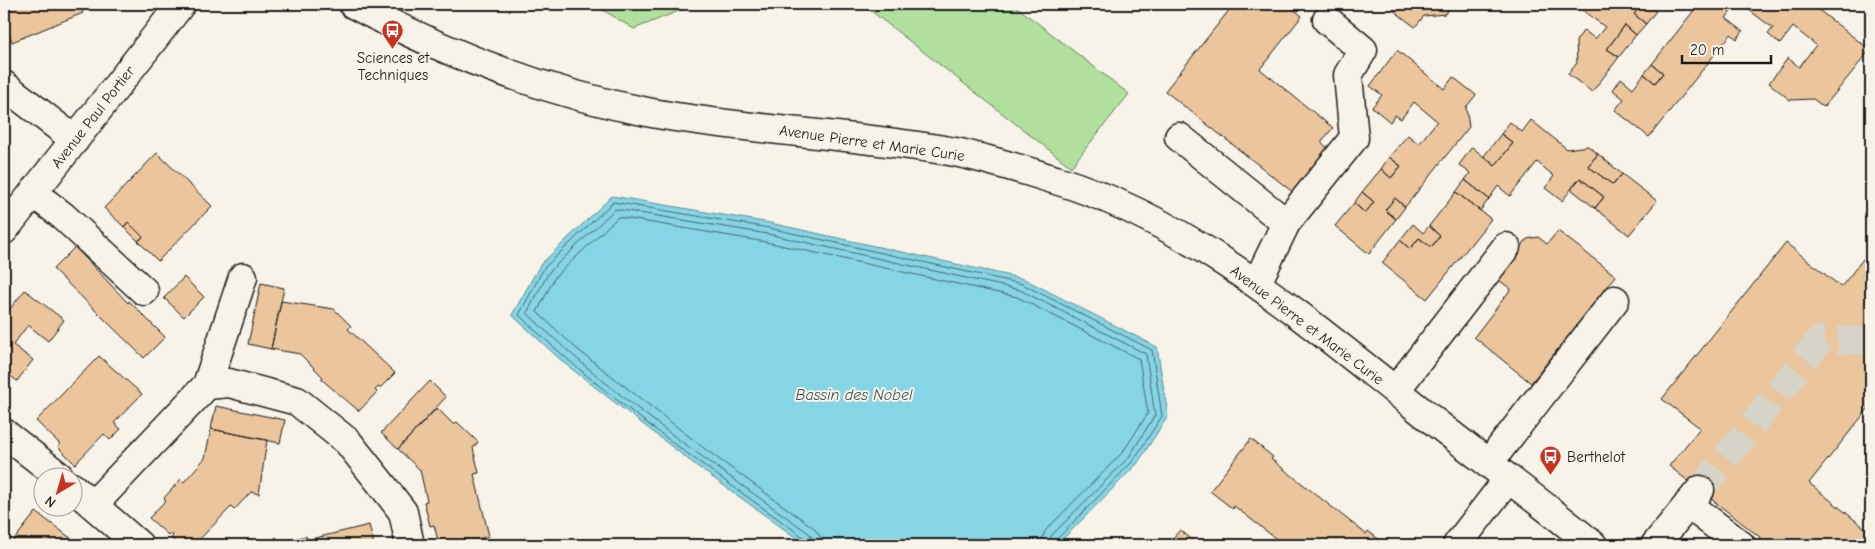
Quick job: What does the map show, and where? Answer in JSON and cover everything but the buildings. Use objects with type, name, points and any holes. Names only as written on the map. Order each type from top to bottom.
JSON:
[{"type":"street","name":"Avenue Paul Portier","points":[[4,230],[181,4]]},
{"type":"street","name":"Avenue Pierre et Marie Curie","points":[[353,4],[437,46],[513,76],[598,101],[700,120],[957,153],[1059,181],[1128,208],[1187,239],[1257,284],[1593,545]]},
{"type":"street","points":[[1257,284],[1286,223],[1354,138],[1348,75],[1363,50],[1327,20]]},
{"type":"street","points":[[4,85],[75,140]]},
{"type":"street","points":[[1179,137],[1286,223]]},
{"type":"street","points":[[33,193],[63,216],[144,291]]},
{"type":"street","points":[[1395,391],[1506,247]]},
{"type":"street","points":[[94,504],[199,393],[243,277]]},
{"type":"street","points":[[1457,545],[1498,472],[1615,300]]},
{"type":"street","points":[[199,393],[229,383],[297,401],[348,442],[390,494],[403,512],[410,545]]},
{"type":"street","points":[[4,434],[46,466]]},
{"type":"street","points":[[82,495],[94,504],[127,542]]},
{"type":"street","points":[[1656,545],[1694,497],[1741,545]]},
{"type":"green space","points":[[593,4],[696,4],[634,29]]},
{"type":"green space","points":[[862,4],[1013,4],[1129,94],[1071,167]]},
{"type":"water","name":"Bassin des Nobel","points":[[612,196],[770,223],[1024,279],[1157,347],[1168,416],[1137,464],[1057,545],[806,545],[698,467],[564,363],[512,315],[540,265]]},
{"type":"tunnel","points":[[1700,490],[1820,340],[1871,341]]},
{"type":"place","name":"Sciences et Techniques","points":[[393,49]]},
{"type":"place","name":"Berthelot","points":[[1551,476]]}]
